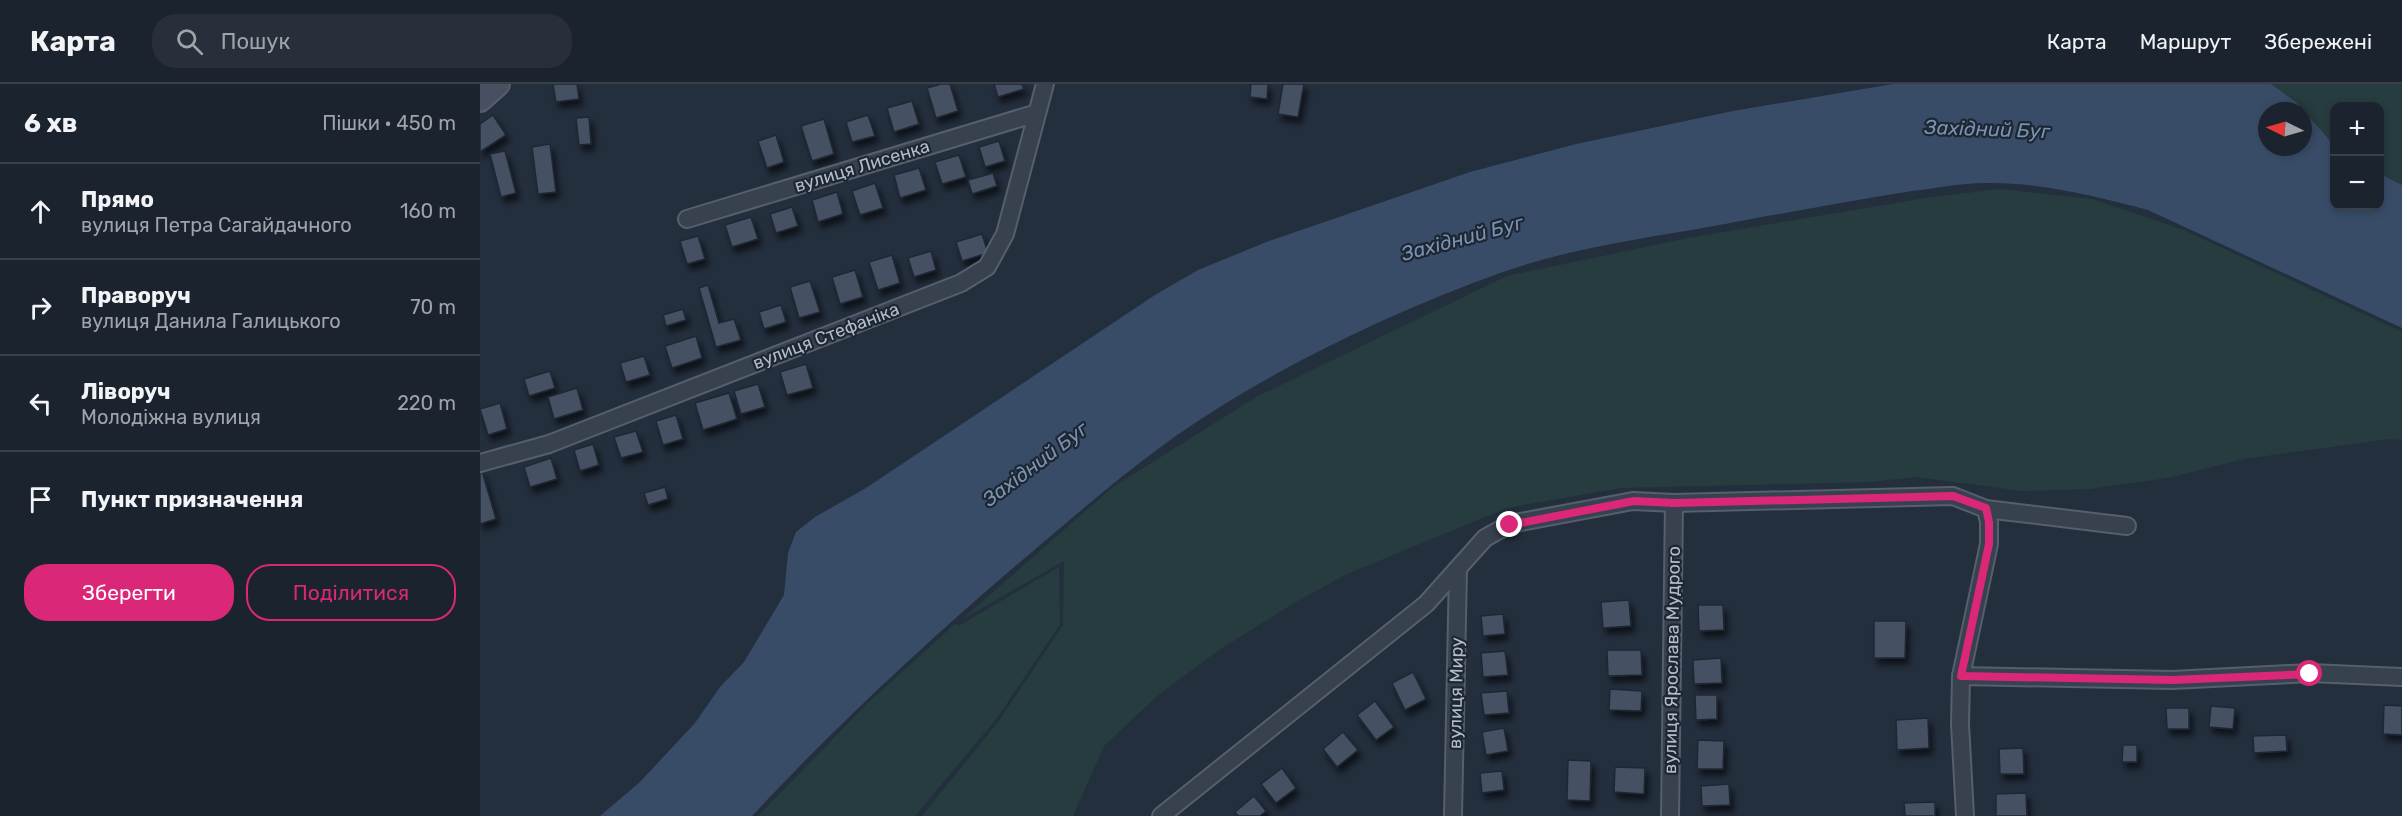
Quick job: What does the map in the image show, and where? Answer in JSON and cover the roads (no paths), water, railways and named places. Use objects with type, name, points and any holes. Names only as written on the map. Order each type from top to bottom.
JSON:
[{"type":"street","points":[[480,100],[498,84]]},
{"type":"street","name":"вулиця Стефаніка","points":[[480,463],[549,444],[951,287],[978,274],[987,267],[1005,234],[1045,84]]},
{"type":"street","name":"вулиця Лисенка","points":[[687,219],[1036,113]]},
{"type":"street","points":[[1161,816],[1426,604],[1485,538],[1510,525],[1634,501],[1674,503],[1953,496],[1986,508],[2127,526]]},
{"type":"street","name":"вулиця Ярослава Мудрого","points":[[1670,816],[1674,503]]},
{"type":"street","points":[[1965,816],[1960,724],[1961,676],[1989,544],[1989,522],[1986,508]]},
{"type":"street","name":"вулиця Миру","points":[[1454,816],[1458,569]]},
{"type":"street","points":[[1961,676],[2172,680],[2310,674],[2402,678]]},
{"type":"water","name":"Західний Буг","points":[[1893,84],[2271,84],[2296,102],[2258,102],[2258,156],[2312,156],[2312,120],[2330,140],[2330,210],[2384,210],[2384,176],[2402,185],[2402,328],[2148,210],[2110,200],[2031,185],[1971,183],[1891,194],[1593,247],[1533,262],[1415,306],[1326,347],[1241,394],[1162,446],[1086,506],[945,627],[847,719],[752,816],[600,816],[640,782],[695,723],[720,687],[744,662],[784,595],[788,553],[796,532],[815,517],[866,488],[1155,295],[1198,270],[1269,241],[1470,172],[1576,144],[1733,111]]}]
